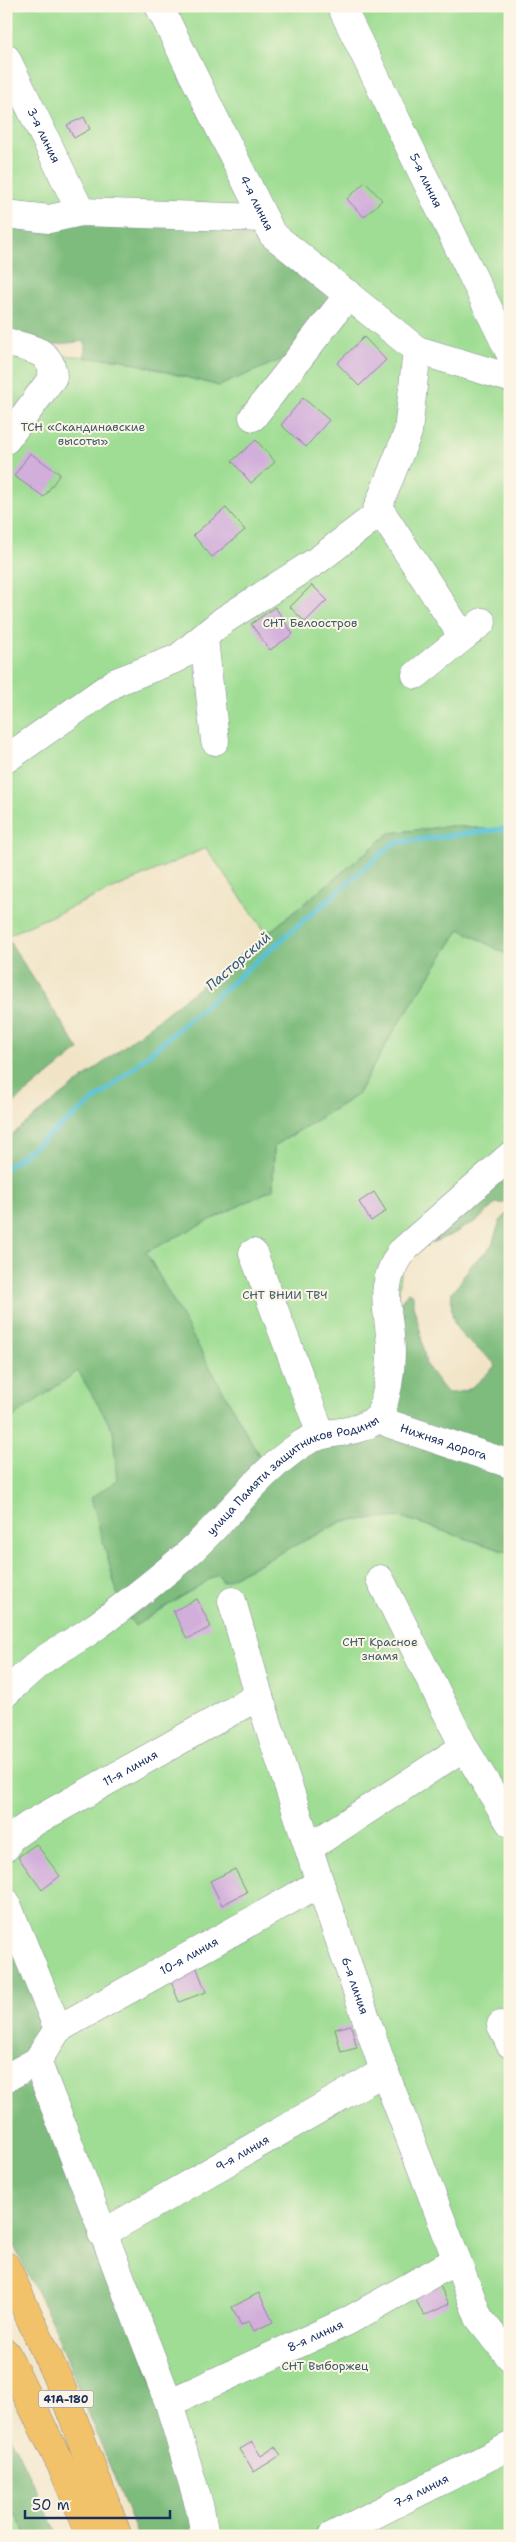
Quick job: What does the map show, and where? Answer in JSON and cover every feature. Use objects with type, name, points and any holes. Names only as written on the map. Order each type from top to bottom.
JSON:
[{"type":"main road","name":"41А-180","points":[[6,2266],[60,2384],[118,2536]]},
{"type":"main road","name":"41А-180","points":[[6,2353],[63,2469],[91,2536]]},
{"type":"street","name":"4-я линия","points":[[159,6],[274,236],[417,350]]},
{"type":"street","name":"5-я линия","points":[[341,6],[510,353]]},
{"type":"street","name":"3-я линия","points":[[6,58],[81,212]]},
{"type":"street","points":[[6,214],[49,219],[81,212],[264,218]]},
{"type":"street","points":[[253,416],[349,294]]},
{"type":"street","points":[[6,342],[45,354],[52,364],[53,377],[6,440]]},
{"type":"street","points":[[6,759],[116,682],[178,658],[224,620],[318,560],[374,518],[408,432],[417,350],[510,378]]},
{"type":"street","points":[[378,507],[472,629],[416,675]]},
{"type":"street","points":[[204,638],[215,741]]},
{"type":"street","name":"улица Памяти защитников Родины","points":[[6,1693],[46,1658],[91,1630],[129,1602],[203,1540],[267,1470],[303,1443],[321,1434],[361,1429],[379,1418],[390,1379],[391,1352],[385,1289],[392,1266],[401,1252],[510,1156]]},
{"type":"street","points":[[253,1253],[321,1434]]},
{"type":"street","name":"Нижняя дорога","points":[[379,1418],[390,1424],[510,1464]]},
{"type":"street","points":[[380,1579],[464,1747],[510,1823]]},
{"type":"street","name":"6-я линия","points":[[232,1601],[259,1696],[310,1847],[320,1883],[385,2071],[479,2318],[510,2357]]},
{"type":"street","name":"11-я линия","points":[[6,1847],[8,1839],[29,1825],[259,1696]]},
{"type":"street","points":[[310,1847],[464,1747]]},
{"type":"street","name":"10-я линия","points":[[58,2029],[320,1883]]},
{"type":"street","points":[[6,1902],[58,2029],[37,2061],[6,2078]]},
{"type":"street","points":[[37,2061],[168,2403],[200,2508],[205,2536]]},
{"type":"street","name":"9-я линия","points":[[102,2234],[385,2071]]},
{"type":"street","name":"8-я линия","points":[[168,2403],[348,2321],[457,2260]]},
{"type":"street","name":"7-я линия","points":[[332,2536],[510,2446]]},
{"type":"green space","name":"СНТ Белоостров","points":[[6,6],[510,6],[510,831],[451,826],[390,833],[267,934],[206,848],[6,936],[6,342],[45,354],[119,359],[219,386],[248,372],[6,214]]},
{"type":"green space","points":[[6,214],[262,218],[347,293],[304,350],[219,386],[119,359],[85,358],[85,341],[50,345],[6,333]]},
{"type":"green space","points":[[451,826],[510,831],[510,956],[460,929],[392,1034],[357,1095],[274,1146],[273,1189],[146,1252],[267,1470],[373,1422],[396,1309],[408,1292],[413,1295],[413,1305],[420,1330],[426,1365],[447,1393],[469,1389],[496,1365],[462,1336],[457,1328],[451,1307],[452,1291],[459,1284],[470,1266],[491,1247],[500,1221],[510,1211],[510,1553],[401,1517],[343,1521],[223,1582],[218,1574],[135,1626],[121,1607],[91,1498],[117,1480],[113,1430],[78,1371],[6,1422],[6,1139],[267,934],[390,833]]},
{"type":"green space","name":"СНТ ВНИИ ТВЧ","points":[[460,929],[510,956],[510,1156],[404,1250],[385,1402],[267,1470],[145,1252],[273,1189],[274,1146],[357,1095],[392,1034]]},
{"type":"green space","points":[[6,936],[79,1050],[6,1109]]},
{"type":"green space","points":[[510,1166],[510,1198],[505,1203],[496,1203],[478,1220],[432,1243]]},
{"type":"green space","name":"СНТ Выборжец","points":[[78,1370],[113,1430],[117,1480],[219,1574],[223,1582],[343,1521],[401,1517],[510,1553],[510,2536],[205,2536],[97,2220],[6,1902],[6,1422]]},
{"type":"green space","points":[[6,1902],[55,2022],[40,2055],[205,2536],[138,2536],[51,2320],[6,2230]]},
{"type":"green space","points":[[6,2428],[58,2536],[28,2536],[6,2500]]},
{"type":"green space","points":[[6,2500],[28,2536],[6,2536]]},
{"type":"building","points":[[84,117],[90,129],[74,138],[67,125]]},
{"type":"building","points":[[365,182],[382,200],[364,217],[347,199]]},
{"type":"building","points":[[364,337],[386,360],[359,386],[337,363]]},
{"type":"building","points":[[303,398],[329,420],[306,447],[281,425]]},
{"type":"building","points":[[256,440],[275,462],[251,483],[232,461]]},
{"type":"building","points":[[30,453],[60,474],[44,497],[14,476]]},
{"type":"building","points":[[226,508],[245,530],[212,557],[193,535]]},
{"type":"building","points":[[312,585],[327,600],[305,622],[290,607]]},
{"type":"building","points":[[275,607],[293,634],[270,650],[251,624]]},
{"type":"building","points":[[374,1192],[386,1211],[371,1221],[359,1202]]},
{"type":"building","points":[[197,1599],[211,1627],[187,1639],[173,1611]]},
{"type":"building","points":[[36,1844],[60,1876],[42,1890],[18,1857]]},
{"type":"building","points":[[235,1869],[247,1892],[222,1905],[210,1881]]},
{"type":"building","points":[[195,1963],[206,1992],[179,2002],[168,1973]]},
{"type":"building","points":[[351,2025],[357,2048],[341,2052],[335,2029]]},
{"type":"building","points":[[439,2284],[449,2304],[424,2316],[414,2296]]},
{"type":"building","points":[[259,2293],[273,2322],[254,2331],[249,2321],[241,2325],[232,2307]]},
{"type":"building","points":[[252,2442],[261,2456],[275,2447],[281,2455],[254,2472],[240,2449]]},
{"type":"waterway","name":"Пасторский","points":[[6,1168],[105,1092],[394,843],[510,828]]},
{"type":"park label","name":"ТСН «Скандинавские высоты»","points":[[83,434]]},
{"type":"park label","name":"СНТ Красное знамя","points":[[380,1649]]}]
